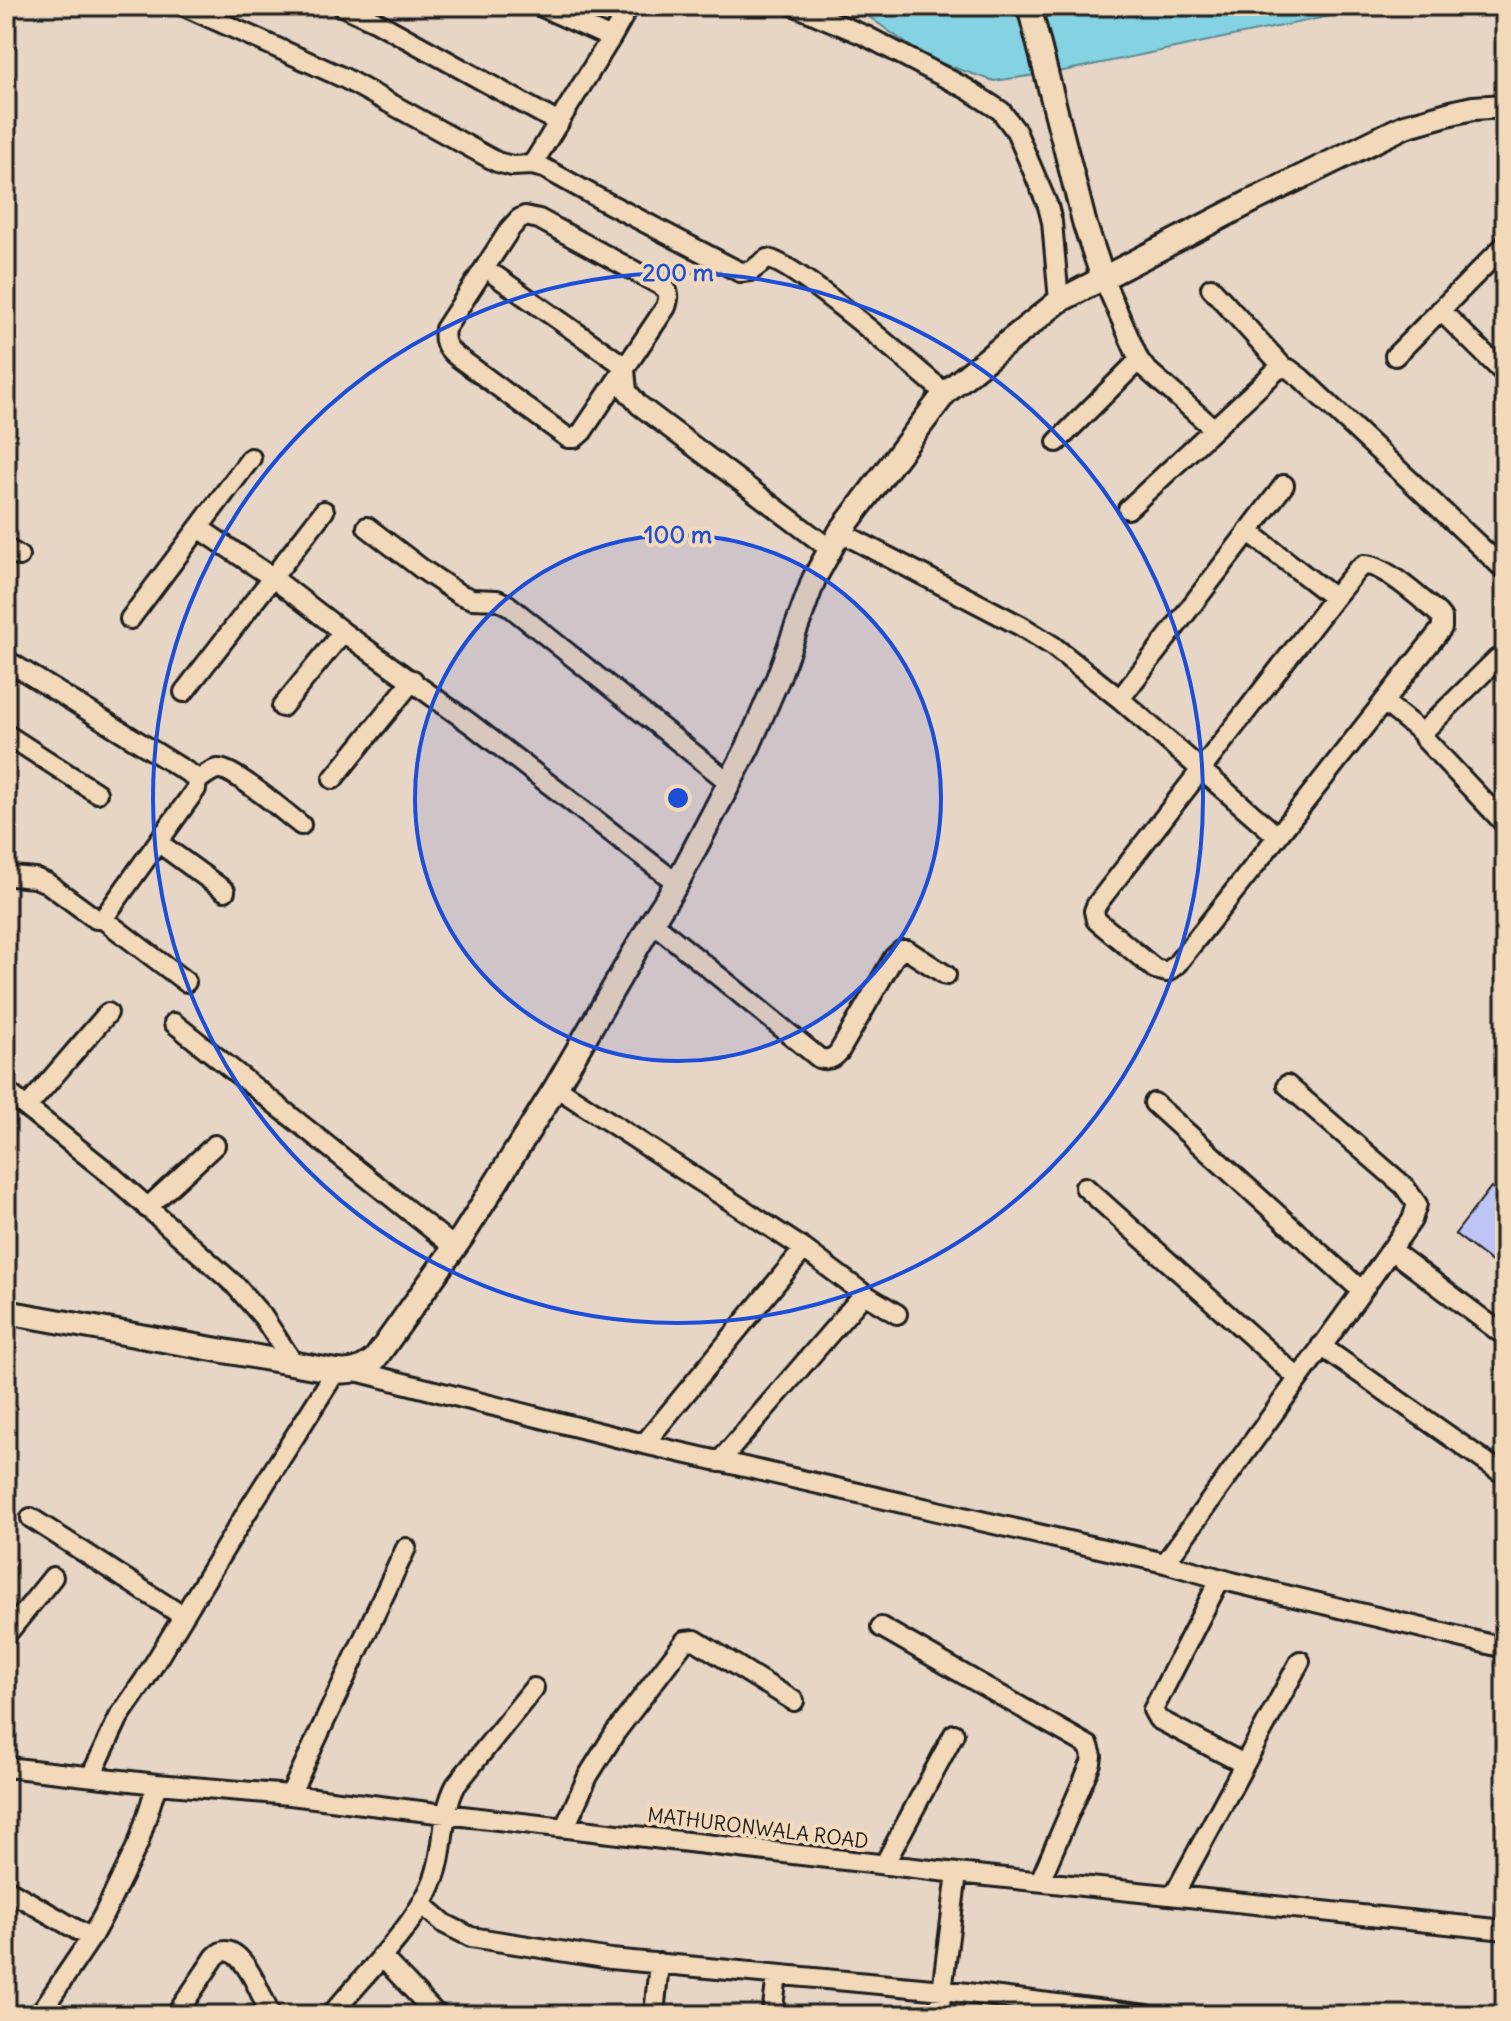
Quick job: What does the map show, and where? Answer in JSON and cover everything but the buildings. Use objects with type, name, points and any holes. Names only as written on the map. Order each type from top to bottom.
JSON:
[{"type":"main road","points":[[1029,6],[1085,225],[1103,278]]},
{"type":"main road","points":[[6,1312],[346,1371],[375,1359],[454,1247],[556,1087],[677,883],[748,747],[807,598],[835,540],[945,393],[1059,301],[1252,201],[1405,126],[1473,108],[1505,106]]},
{"type":"street","points":[[184,6],[344,78],[497,162],[544,168],[740,272],[751,271],[767,259],[778,261],[829,297],[945,393]]},
{"type":"street","points":[[342,6],[375,21],[559,123]]},
{"type":"street","points":[[540,6],[611,38]]},
{"type":"street","points":[[532,165],[629,6]]},
{"type":"street","points":[[795,6],[866,36],[967,89],[1001,111],[1016,131],[1048,206],[1059,301]]},
{"type":"street","points":[[533,217],[667,289],[666,307],[625,370],[582,432],[571,439],[450,350],[443,338],[445,329],[510,229],[519,219],[533,217]]},
{"type":"street","points":[[1395,356],[1505,245]]},
{"type":"street","points":[[496,276],[620,363],[625,370],[627,391],[639,405],[835,540],[1021,626],[1053,646],[1120,699],[1277,836]]},
{"type":"street","points":[[1103,278],[1139,360],[1213,428]]},
{"type":"street","points":[[1211,288],[1284,368]]},
{"type":"street","points":[[1440,310],[1505,374]]},
{"type":"street","points":[[1057,442],[1139,360]]},
{"type":"street","points":[[1128,509],[1278,369],[1284,368],[1301,378],[1505,570]]},
{"type":"street","points":[[130,619],[251,458]]},
{"type":"street","points":[[1120,699],[1284,485]]},
{"type":"street","points":[[184,692],[324,511]]},
{"type":"street","points":[[367,527],[459,594],[508,605],[730,783]]},
{"type":"street","points":[[199,528],[413,680],[677,883]]},
{"type":"street","points":[[1248,531],[1334,598]]},
{"type":"street","points":[[1364,565],[1372,565],[1438,613],[1443,623],[1438,634],[1176,965],[1164,972],[1155,969],[1096,920],[1094,911],[1097,904],[1334,598],[1357,570],[1364,565]]},
{"type":"street","points":[[282,707],[343,632]]},
{"type":"street","points":[[1422,733],[1497,659],[1505,658]]},
{"type":"street","points":[[6,660],[197,781],[196,789],[103,919]]},
{"type":"street","points":[[333,779],[413,680]]},
{"type":"street","points":[[1384,702],[1422,733],[1505,824]]},
{"type":"street","points":[[6,734],[97,793]]},
{"type":"street","points":[[197,781],[211,771],[225,769],[301,825]]},
{"type":"street","points":[[159,843],[225,891]]},
{"type":"street","points":[[8,878],[40,879],[58,889],[186,982]]},
{"type":"street","points":[[652,922],[824,1060],[831,1059],[839,1052],[899,952],[907,950],[946,975]]},
{"type":"street","points":[[27,1107],[108,1013]]},
{"type":"street","points":[[174,1023],[454,1247]]},
{"type":"street","points":[[1165,1563],[1416,1212],[1417,1204],[1404,1186],[1287,1085]]},
{"type":"street","points":[[556,1087],[804,1249],[864,1294],[897,1314]]},
{"type":"street","points":[[6,1091],[110,1174],[235,1285],[263,1317],[294,1364]]},
{"type":"street","points":[[1154,1103],[1362,1291]]},
{"type":"street","points":[[147,1208],[215,1145]]},
{"type":"street","points":[[1085,1187],[1298,1378]]},
{"type":"street","points":[[644,1444],[804,1249]]},
{"type":"street","points":[[1391,1250],[1505,1336]]},
{"type":"street","points":[[719,1462],[864,1294]]},
{"type":"street","points":[[1321,1346],[1499,1471]]},
{"type":"street","points":[[91,1776],[119,1717],[247,1512],[346,1371],[719,1462],[1165,1563],[1505,1648]]},
{"type":"street","points":[[31,1518],[183,1616]]},
{"type":"street","points":[[290,1795],[406,1548]]},
{"type":"street","points":[[6,1635],[53,1577]]},
{"type":"street","points":[[1220,1579],[1153,1710],[1158,1719],[1244,1764]]},
{"type":"street","points":[[881,1627],[1089,1746],[1091,1763],[1040,1881]]},
{"type":"street","points":[[565,1827],[588,1776],[615,1733],[685,1641],[695,1640],[794,1701]]},
{"type":"street","points":[[1174,1895],[1300,1661]]},
{"type":"street","points":[[331,2015],[422,1904],[438,1869],[447,1804],[456,1785],[534,1688]]},
{"type":"street","points":[[884,1865],[954,1734]]},
{"type":"street","name":"MATHURONWALA ROAD","points":[[6,1767],[290,1795],[884,1865],[1505,1930]]},
{"type":"street","points":[[39,2015],[91,1938],[138,1844],[157,1784]]},
{"type":"street","points":[[939,2015],[957,1873]]},
{"type":"street","points":[[10,1891],[91,1938]]},
{"type":"street","points":[[422,1904],[445,1924],[471,1937],[611,1959],[943,1990],[1147,2015]]},
{"type":"street","points":[[176,2015],[215,1957],[226,1950],[241,1959],[270,2015]]},
{"type":"street","points":[[381,1956],[437,2015]]},
{"type":"street","points":[[654,2015],[659,1963]]},
{"type":"street","points":[[772,2015],[777,1975]]},
{"type":"water","points":[[854,6],[1431,6],[1359,10],[1063,71],[994,81],[928,59]]}]
